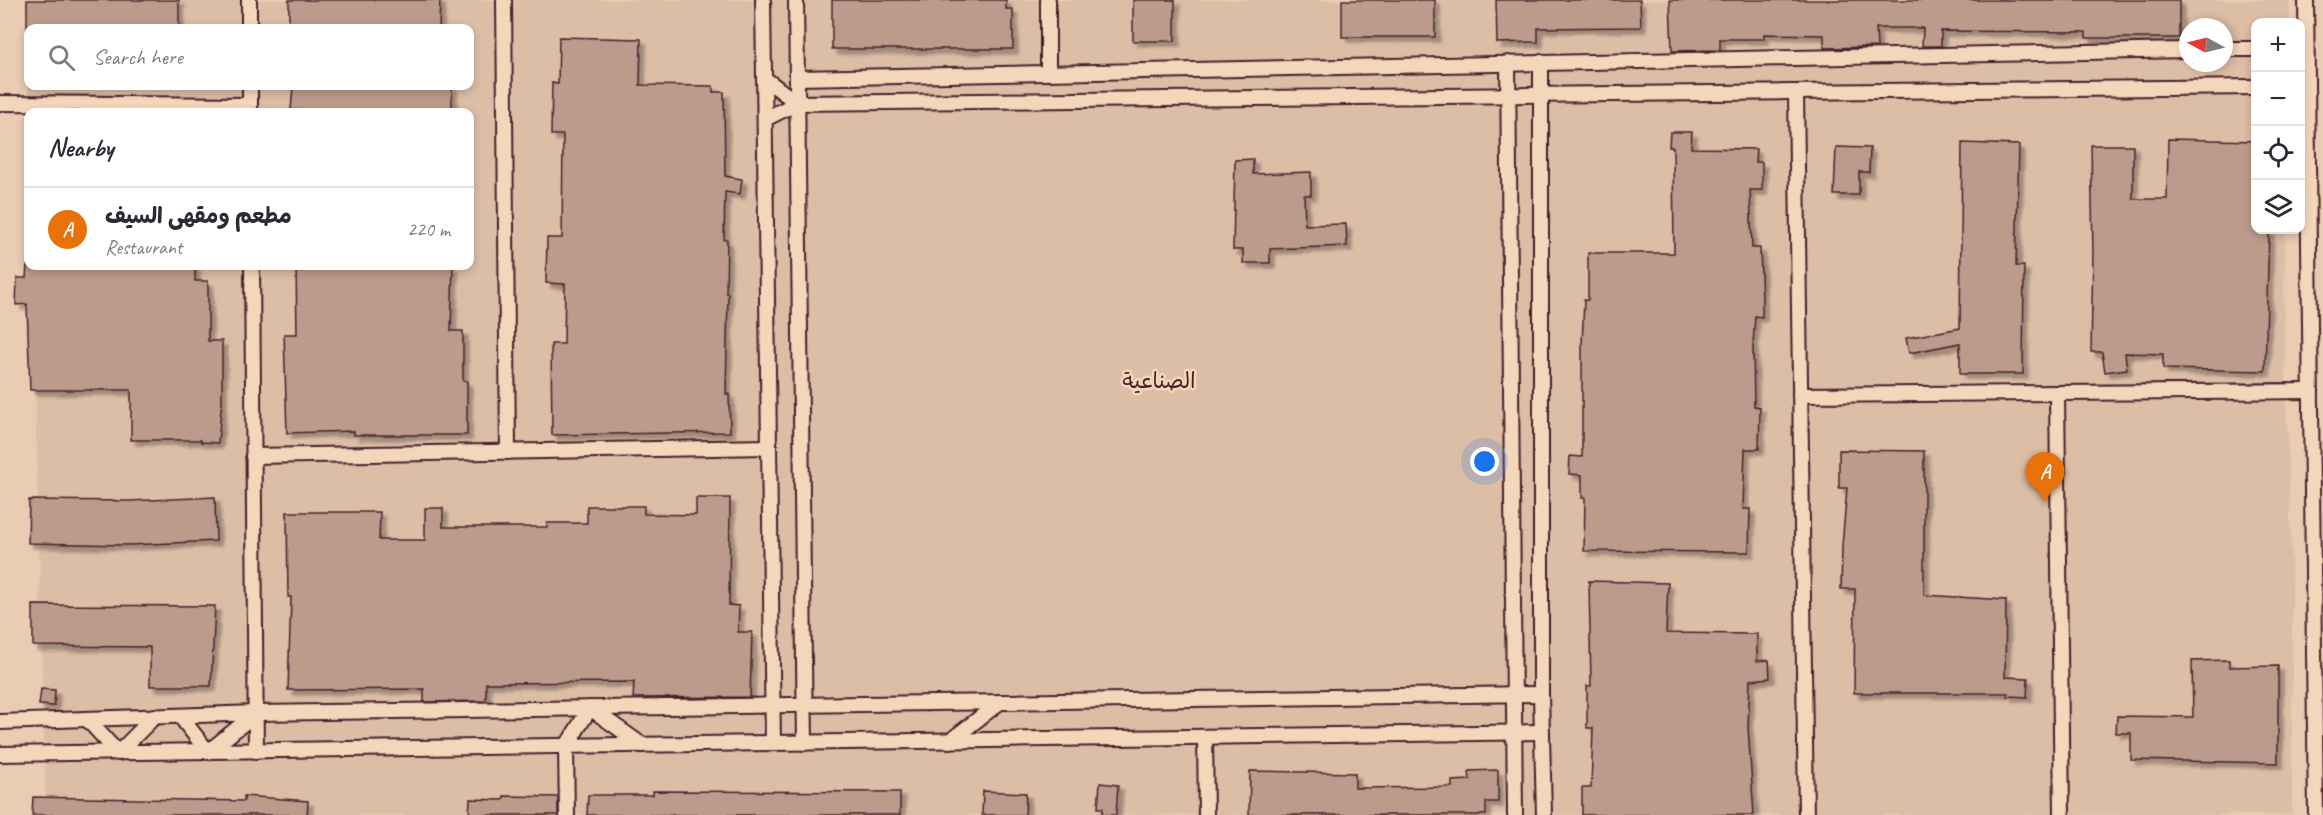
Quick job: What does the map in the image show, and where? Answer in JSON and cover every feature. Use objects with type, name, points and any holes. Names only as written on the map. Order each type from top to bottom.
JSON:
[{"type":"street","points":[[249,0],[249,24]]},
{"type":"street","points":[[504,0],[508,452]]},
{"type":"street","points":[[763,0],[773,743]]},
{"type":"street","points":[[796,0],[805,743]]},
{"type":"street","points":[[1048,0],[1048,72]]},
{"type":"street","points":[[2305,24],[2306,0]]},
{"type":"street","points":[[2233,49],[2251,49]]},
{"type":"street","points":[[796,78],[2179,50]]},
{"type":"street","points":[[1541,62],[1541,694],[1544,815]]},
{"type":"street","points":[[1508,63],[1515,815]]},
{"type":"street","points":[[764,78],[797,103]]},
{"type":"street","points":[[765,119],[797,103],[2251,87]]},
{"type":"street","points":[[250,90],[250,108]]},
{"type":"street","points":[[1796,92],[1806,815]]},
{"type":"street","points":[[0,104],[200,108]]},
{"type":"street","points":[[2305,126],[2311,391],[2318,562],[2316,815]]},
{"type":"street","points":[[252,270],[256,751]]},
{"type":"street","points":[[1800,395],[2311,391]]},
{"type":"street","points":[[2056,393],[2062,815]]},
{"type":"street","points":[[253,456],[769,447]]},
{"type":"street","points":[[0,722],[256,713],[1541,694]]},
{"type":"street","points":[[950,741],[1000,702]]},
{"type":"street","points":[[590,708],[642,746]]},
{"type":"street","points":[[567,815],[566,747],[590,708]]},
{"type":"street","points":[[208,752],[256,713]]},
{"type":"street","points":[[118,753],[154,716]]},
{"type":"street","points":[[180,716],[208,752]]},
{"type":"street","points":[[87,719],[118,753]]},
{"type":"street","points":[[0,754],[1542,732]]},
{"type":"street","points":[[1205,737],[1206,815]]},
{"type":"shaded area","points":[[27,0],[2289,0],[2290,18],[2251,18],[2251,234],[2285,234],[2284,323],[2292,588],[2292,815],[46,815],[32,270],[474,270],[474,108],[28,108],[28,90],[474,90],[474,24],[27,24]]},
{"type":"building","points":[[27,0],[179,0],[179,24],[27,24]]},
{"type":"building","points":[[289,0],[440,0],[439,24],[289,24]]},
{"type":"building","points":[[832,0],[1006,0],[1006,9],[1013,9],[1013,49],[832,49]]},
{"type":"building","points":[[1133,0],[1175,0],[1175,41],[1133,41]]},
{"type":"building","points":[[1342,0],[1435,0],[1435,37],[1342,37]]},
{"type":"building","points":[[1496,0],[1640,0],[1641,27],[1538,28],[1538,42],[1497,43]]},
{"type":"building","points":[[1670,0],[2179,0],[2179,38],[2086,38],[2086,32],[1941,31],[1941,46],[1922,46],[1923,28],[1876,28],[1877,47],[1824,48],[1824,35],[1764,34],[1764,39],[1720,39],[1720,50],[1672,51]]},
{"type":"building","points":[[559,37],[641,39],[640,85],[713,86],[713,92],[724,92],[725,176],[742,179],[740,194],[725,192],[724,240],[727,240],[726,293],[728,293],[726,394],[729,394],[730,432],[552,435],[551,344],[564,344],[565,284],[546,283],[547,238],[562,238],[563,135],[551,135],[552,83],[558,84]]},
{"type":"building","points":[[293,90],[452,90],[452,108],[291,108]]},
{"type":"building","points":[[1670,132],[1692,132],[1691,148],[1756,149],[1755,162],[1762,162],[1762,190],[1750,190],[1752,248],[1760,248],[1762,317],[1755,316],[1753,345],[1754,406],[1760,407],[1759,449],[1745,449],[1743,509],[1750,509],[1749,552],[1584,551],[1585,498],[1582,498],[1582,475],[1569,474],[1570,456],[1582,457],[1582,344],[1584,300],[1588,300],[1588,253],[1674,253],[1673,147],[1669,147]]},
{"type":"building","points":[[2168,139],[2251,141],[2251,234],[2269,234],[2265,371],[2163,369],[2163,354],[2125,353],[2127,369],[2105,372],[2102,352],[2091,352],[2093,253],[2091,145],[2133,145],[2133,199],[2167,199]]},
{"type":"building","points":[[1962,143],[2019,145],[2016,266],[2024,266],[2023,374],[1960,374],[1960,343],[1909,353],[1906,338],[1960,328]]},
{"type":"building","points":[[1836,147],[1870,148],[1869,172],[1859,172],[1859,195],[1834,195]]},
{"type":"building","points":[[1253,159],[1253,174],[1311,172],[1311,195],[1304,195],[1305,225],[1346,224],[1347,246],[1270,249],[1270,263],[1243,263],[1243,250],[1233,250],[1235,160]]},
{"type":"building","points":[[27,270],[195,270],[195,281],[208,281],[208,341],[222,341],[222,400],[218,443],[201,442],[201,440],[131,440],[131,390],[30,390],[27,304],[16,305],[17,278],[26,278]]},
{"type":"building","points":[[296,270],[453,270],[451,331],[463,331],[463,381],[467,381],[467,435],[354,435],[354,431],[287,433],[284,334],[297,334]]},
{"type":"building","points":[[1839,450],[1924,451],[1924,595],[2006,600],[2005,677],[2028,678],[2027,697],[2008,696],[2008,693],[1854,693],[1855,589],[1841,589],[1847,488],[1839,488]]},
{"type":"building","points":[[215,497],[216,541],[129,545],[28,543],[29,500],[130,501]]},
{"type":"building","points":[[696,498],[730,498],[729,605],[739,606],[738,632],[752,632],[750,697],[633,698],[634,682],[486,683],[486,701],[424,702],[424,689],[288,690],[291,597],[288,597],[287,512],[380,512],[379,540],[425,540],[425,508],[443,508],[443,527],[547,527],[547,523],[587,523],[587,506],[644,506],[644,514],[696,515]]},
{"type":"building","points":[[1589,581],[1668,583],[1666,633],[1757,634],[1757,661],[1769,660],[1770,678],[1750,680],[1748,727],[1754,815],[1582,815],[1582,788],[1591,788],[1593,728],[1587,728],[1587,686],[1591,686]]},
{"type":"building","points":[[33,605],[215,606],[211,686],[150,686],[150,647],[33,646]]},
{"type":"building","points":[[2229,660],[2229,667],[2278,666],[2278,763],[2131,760],[2131,733],[2116,733],[2117,716],[2193,717],[2192,661]]},
{"type":"building","points":[[41,689],[55,690],[54,706],[39,705]]},
{"type":"building","points":[[1498,770],[1498,802],[1486,802],[1486,815],[1249,815],[1250,771],[1355,773],[1355,788],[1452,787],[1452,781],[1470,780],[1469,771]]},
{"type":"building","points":[[1100,783],[1118,785],[1116,815],[1102,815],[1103,808],[1098,808]]},
{"type":"building","points":[[653,791],[900,792],[900,815],[587,815],[588,795],[653,795]]},
{"type":"building","points":[[983,791],[1026,793],[1025,815],[982,815]]},
{"type":"building","points":[[244,796],[308,801],[307,815],[32,815],[33,797],[244,801]]},
{"type":"building","points":[[504,796],[558,797],[558,815],[469,815],[470,799],[503,800]]},
{"type":"place","name":"مطعم ومقهى السيف","points":[[2045,502]]},
{"type":"district","name":"الصناعية","points":[[1159,380]]}]
